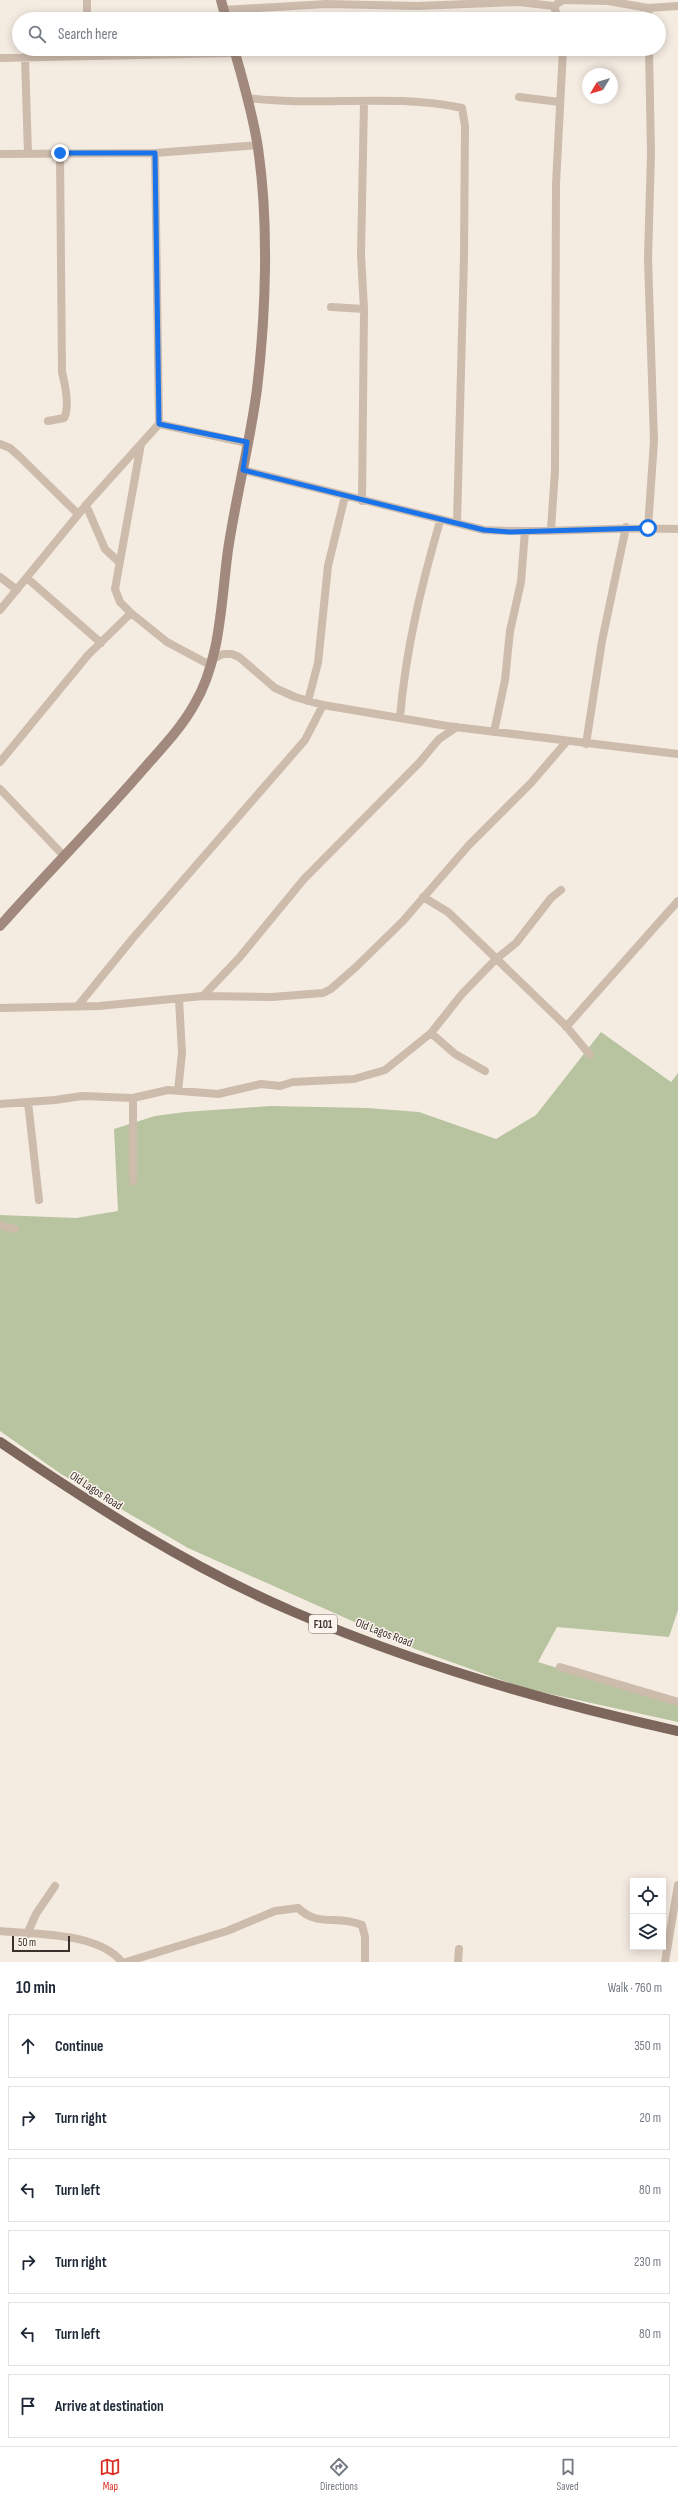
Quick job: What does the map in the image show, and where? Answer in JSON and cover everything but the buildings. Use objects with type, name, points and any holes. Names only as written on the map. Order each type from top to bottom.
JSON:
[{"type":"main road","name":"Old Lagos Road","points":[[0,1442],[112,1517],[197,1565],[292,1612],[439,1667],[559,1702],[678,1731]]},
{"type":"street","points":[[87,0],[88,12]]},
{"type":"street","points":[[220,0],[223,12]]},
{"type":"street","points":[[248,12],[327,2],[417,3],[519,1],[554,6],[563,0],[608,0],[648,8],[678,6]]},
{"type":"street","points":[[554,6],[556,12]]},
{"type":"street","points":[[648,8],[648,12]]},
{"type":"street","points":[[0,58],[38,56]]},
{"type":"street","points":[[0,926],[64,856],[95,825],[180,727],[204,686],[216,646],[229,548],[257,390],[264,315],[264,202],[258,146],[236,56]]},
{"type":"street","points":[[551,529],[555,471],[556,184],[563,56]]},
{"type":"street","points":[[648,528],[654,441],[648,259],[651,153],[649,56]]},
{"type":"street","points":[[25,57],[28,154]]},
{"type":"street","points":[[519,97],[560,102]]},
{"type":"street","points":[[247,98],[364,102],[396,101],[462,108],[465,126],[464,257],[457,524]]},
{"type":"street","points":[[362,501],[364,309],[361,255],[364,102]]},
{"type":"street","points":[[0,154],[155,153],[258,146]]},
{"type":"street","points":[[48,420],[64,418],[65,414],[66,389],[62,372],[60,153]]},
{"type":"street","points":[[0,610],[28,578],[78,514],[159,424],[155,153]]},
{"type":"street","points":[[331,307],[364,309]]},
{"type":"street","points":[[159,424],[247,442]]},
{"type":"street","points":[[141,443],[115,589],[120,602],[131,613],[167,642],[211,663]]},
{"type":"street","points":[[0,444],[10,448],[19,456],[78,514]]},
{"type":"street","points":[[243,470],[440,521],[484,530],[524,531],[626,527],[678,529]]},
{"type":"street","points":[[308,701],[318,663],[328,566],[345,496]]},
{"type":"street","points":[[86,505],[105,549],[119,562]]},
{"type":"street","points":[[400,717],[404,672],[419,591],[440,521]]},
{"type":"street","points":[[586,744],[602,640],[626,527]]},
{"type":"street","points":[[494,732],[505,680],[510,631],[521,582],[524,531]]},
{"type":"street","points":[[0,577],[17,590]]},
{"type":"street","points":[[28,578],[100,643]]},
{"type":"street","points":[[0,762],[51,699],[100,643],[131,613]]},
{"type":"street","points":[[211,663],[223,654],[232,654],[239,657],[275,688],[308,701],[323,705],[457,727],[586,744],[678,754]]},
{"type":"street","points":[[77,1007],[133,938],[297,750],[314,725],[323,705]]},
{"type":"street","points":[[437,724],[439,739]]},
{"type":"street","points":[[203,996],[220,980],[304,879],[419,764],[439,739],[457,727]]},
{"type":"street","points":[[0,1008],[77,1007],[220,995],[272,997],[323,993],[331,989],[357,966],[403,921],[492,820],[531,783],[567,741]]},
{"type":"street","points":[[0,789],[64,856]]},
{"type":"street","points":[[0,1104],[82,1096],[133,1098],[164,1091],[218,1094],[262,1084],[280,1086],[293,1082],[370,1076],[386,1070],[400,1061],[431,1034],[462,994],[496,959],[516,943],[551,898],[562,890]]},
{"type":"street","points":[[423,897],[448,912],[566,1027],[590,1055]]},
{"type":"street","points":[[566,1027],[678,901]]},
{"type":"street","points":[[220,980],[220,995]]},
{"type":"street","points":[[178,1091],[182,1053],[179,999]]},
{"type":"street","points":[[431,1034],[455,1054],[485,1071]]},
{"type":"street","points":[[133,1098],[133,1182]]},
{"type":"street","points":[[28,1102],[39,1200]]},
{"type":"street","points":[[0,1225],[15,1229]]},
{"type":"street","points":[[560,1667],[678,1702]]},
{"type":"street","points":[[665,1962],[678,1885]]},
{"type":"street","points":[[27,1934],[36,1914],[55,1886]]},
{"type":"street","points":[[126,1962],[227,1931],[275,1911],[298,1908],[308,1918],[351,1920],[362,1925],[365,1937],[364,1962]]},
{"type":"street","points":[[0,1931],[84,1941],[106,1947],[122,1962]]},
{"type":"street","points":[[458,1962],[459,1949]]},
{"type":"green space","points":[[601,1032],[671,1082],[678,1073],[678,1610],[669,1637],[557,1627],[538,1662],[678,1705],[678,1722],[523,1688],[415,1649],[188,1548],[61,1474],[0,1431],[0,1215],[76,1218],[118,1211],[114,1129],[155,1116],[185,1112],[270,1106],[367,1108],[419,1112],[496,1139],[536,1115]]},
{"type":"route","points":[[60,153],[155,153],[159,424],[247,442],[243,470],[440,521],[484,530],[510,532],[551,529],[626,527],[648,528]]}]
